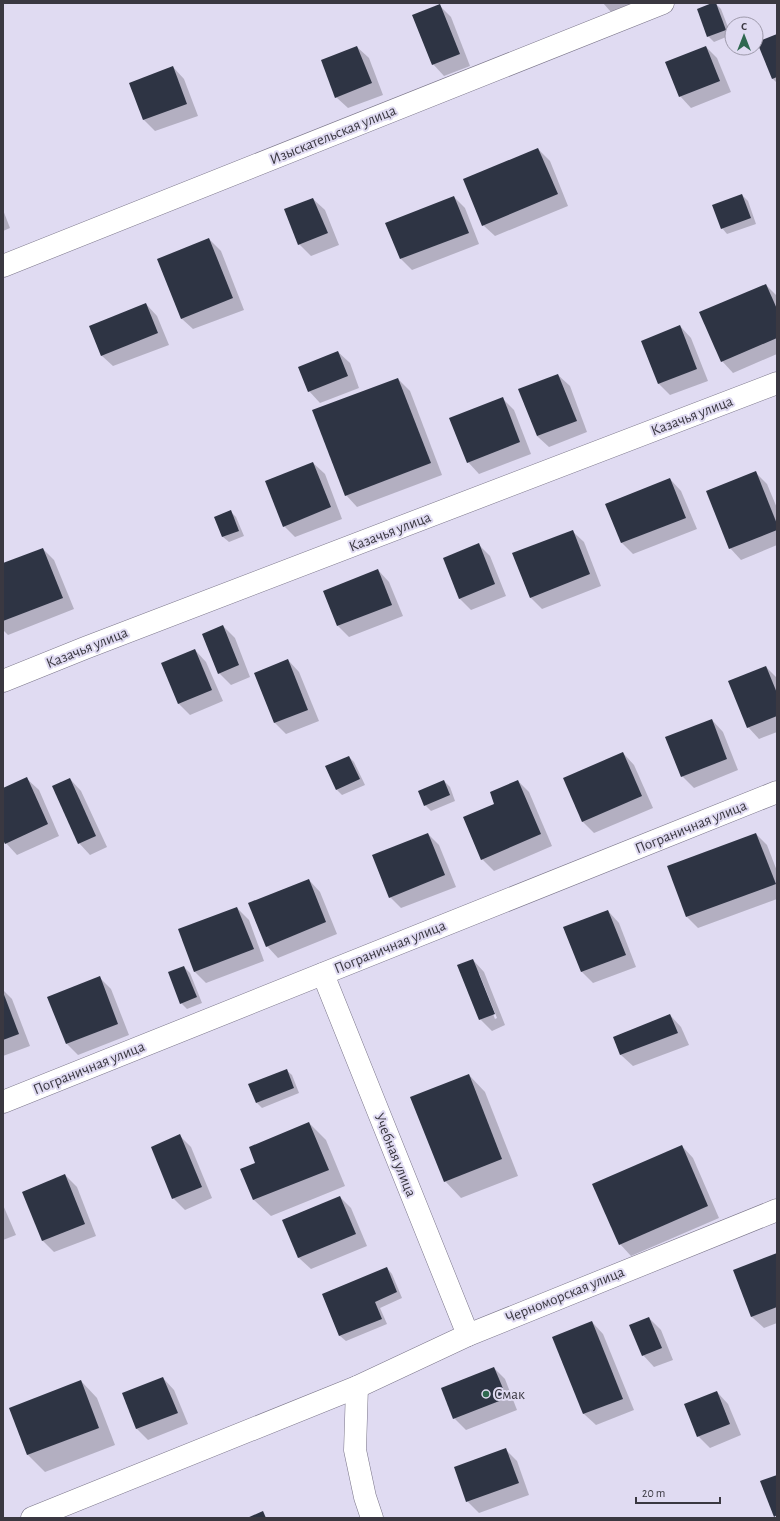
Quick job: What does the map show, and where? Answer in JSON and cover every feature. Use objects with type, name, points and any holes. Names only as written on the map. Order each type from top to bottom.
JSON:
[{"type":"street","name":"Изыскательская улица","points":[[3,266],[662,3]]},
{"type":"street","name":"Казачья улица","points":[[3,681],[85,648],[777,383]]},
{"type":"street","name":"Пограничная улица","points":[[3,1102],[777,792]]},
{"type":"street","name":"Учебная улица","points":[[323,974],[468,1335]]},
{"type":"street","name":"Черноморская улица","points":[[32,1518],[357,1387],[468,1335],[777,1210]]},
{"type":"street","points":[[357,1387],[355,1450],[365,1497],[372,1518]]},
{"type":"building","points":[[712,3],[716,3],[724,25],[724,31],[707,37],[697,9]]},
{"type":"building","points":[[440,4],[460,54],[432,65],[412,15]]},
{"type":"building","points":[[777,34],[777,77],[772,79],[763,56],[764,56],[764,39]]},
{"type":"building","points":[[357,46],[372,83],[335,98],[321,60]]},
{"type":"building","points":[[706,46],[720,81],[679,97],[665,62]]},
{"type":"building","points":[[173,66],[187,104],[143,120],[129,83]]},
{"type":"building","points":[[538,148],[558,194],[482,226],[463,179]]},
{"type":"building","points":[[742,194],[751,218],[721,229],[712,205]]},
{"type":"building","points":[[454,196],[469,233],[400,259],[385,223]]},
{"type":"building","points":[[313,198],[328,233],[298,245],[284,209]]},
{"type":"building","points":[[209,238],[233,298],[181,319],[157,259]]},
{"type":"building","points":[[766,284],[777,309],[777,338],[721,362],[699,312]]},
{"type":"building","points":[[146,303],[158,333],[101,356],[89,326]]},
{"type":"building","points":[[680,325],[697,369],[658,384],[641,341]]},
{"type":"building","points":[[338,351],[348,376],[308,392],[298,367]]},
{"type":"building","points":[[558,374],[577,421],[537,436],[518,389]]},
{"type":"building","points":[[398,378],[431,463],[345,496],[312,410]]},
{"type":"building","points":[[503,397],[520,442],[467,463],[449,418]]},
{"type":"building","points":[[313,462],[331,507],[283,527],[265,481]]},
{"type":"building","points":[[756,471],[777,524],[777,530],[729,549],[706,491]]},
{"type":"building","points":[[670,478],[686,518],[621,543],[605,504]]},
{"type":"building","points":[[231,510],[239,531],[222,537],[214,517]]},
{"type":"building","points":[[573,530],[590,574],[530,598],[512,553]]},
{"type":"building","points":[[479,543],[495,584],[459,599],[443,558]]},
{"type":"building","points":[[43,548],[63,598],[3,621],[3,563]]},
{"type":"building","points":[[378,569],[392,605],[337,626],[323,591]]},
{"type":"building","points":[[223,625],[239,665],[218,674],[202,634]]},
{"type":"building","points":[[195,649],[212,690],[178,704],[161,663]]},
{"type":"building","points":[[288,659],[308,710],[274,723],[254,673]]},
{"type":"building","points":[[766,666],[777,693],[777,716],[747,728],[728,681]]},
{"type":"building","points":[[712,719],[727,759],[681,777],[665,737]]},
{"type":"building","points":[[623,752],[642,796],[582,822],[563,778]]},
{"type":"building","points":[[349,756],[360,779],[336,790],[325,766]]},
{"type":"building","points":[[27,777],[48,824],[5,844],[3,840],[3,788]]},
{"type":"building","points":[[70,778],[96,836],[78,844],[52,786]]},
{"type":"building","points":[[444,780],[450,795],[424,806],[418,791]]},
{"type":"building","points":[[518,780],[541,834],[481,860],[463,817],[494,804],[490,792]]},
{"type":"building","points":[[428,833],[445,875],[389,898],[372,855]]},
{"type":"building","points":[[756,833],[776,884],[686,917],[667,866]]},
{"type":"building","points":[[309,879],[326,922],[266,947],[248,903]]},
{"type":"building","points":[[237,907],[254,949],[194,972],[178,929]]},
{"type":"building","points":[[608,910],[626,955],[581,972],[563,927]]},
{"type":"building","points":[[473,959],[495,1014],[479,1020],[457,965]]},
{"type":"building","points":[[184,966],[197,997],[180,1004],[168,972]]},
{"type":"building","points":[[100,976],[118,1024],[66,1044],[47,997]]},
{"type":"building","points":[[3,992],[19,1034],[3,1040]]},
{"type":"building","points":[[670,1014],[678,1033],[620,1055],[613,1037]]},
{"type":"building","points":[[287,1069],[294,1088],[256,1103],[248,1084]]},
{"type":"building","points":[[469,1074],[502,1159],[444,1182],[410,1097]]},
{"type":"building","points":[[309,1122],[329,1170],[253,1200],[240,1169],[255,1163],[249,1147]]},
{"type":"building","points":[[180,1134],[202,1187],[172,1199],[151,1147]]},
{"type":"building","points":[[682,1145],[708,1206],[619,1245],[592,1184]]},
{"type":"building","points":[[65,1174],[85,1224],[42,1241],[22,1192]]},
{"type":"building","points":[[340,1196],[356,1234],[298,1258],[282,1220]]},
{"type":"building","points":[[777,1253],[777,1307],[751,1317],[733,1270]]},
{"type":"building","points":[[387,1267],[397,1292],[375,1302],[382,1319],[339,1336],[322,1294]]},
{"type":"building","points":[[649,1317],[662,1348],[642,1356],[629,1325]]},
{"type":"building","points":[[592,1321],[623,1399],[583,1414],[552,1337]]},
{"type":"building","points":[[494,1367],[507,1398],[453,1419],[441,1388]]},
{"type":"building","points":[[163,1377],[178,1413],[136,1429],[122,1393]]},
{"type":"building","points":[[81,1380],[99,1428],[27,1455],[9,1408]]},
{"type":"building","points":[[717,1391],[730,1424],[697,1437],[684,1404]]},
{"type":"building","points":[[506,1448],[519,1483],[466,1502],[454,1467]]},
{"type":"building","points":[[777,1475],[777,1515],[774,1517],[760,1481]]},
{"type":"building","points":[[263,1511],[266,1518],[247,1518]]},
{"type":"place","name":"Смак","points":[[486,1394]]}]
